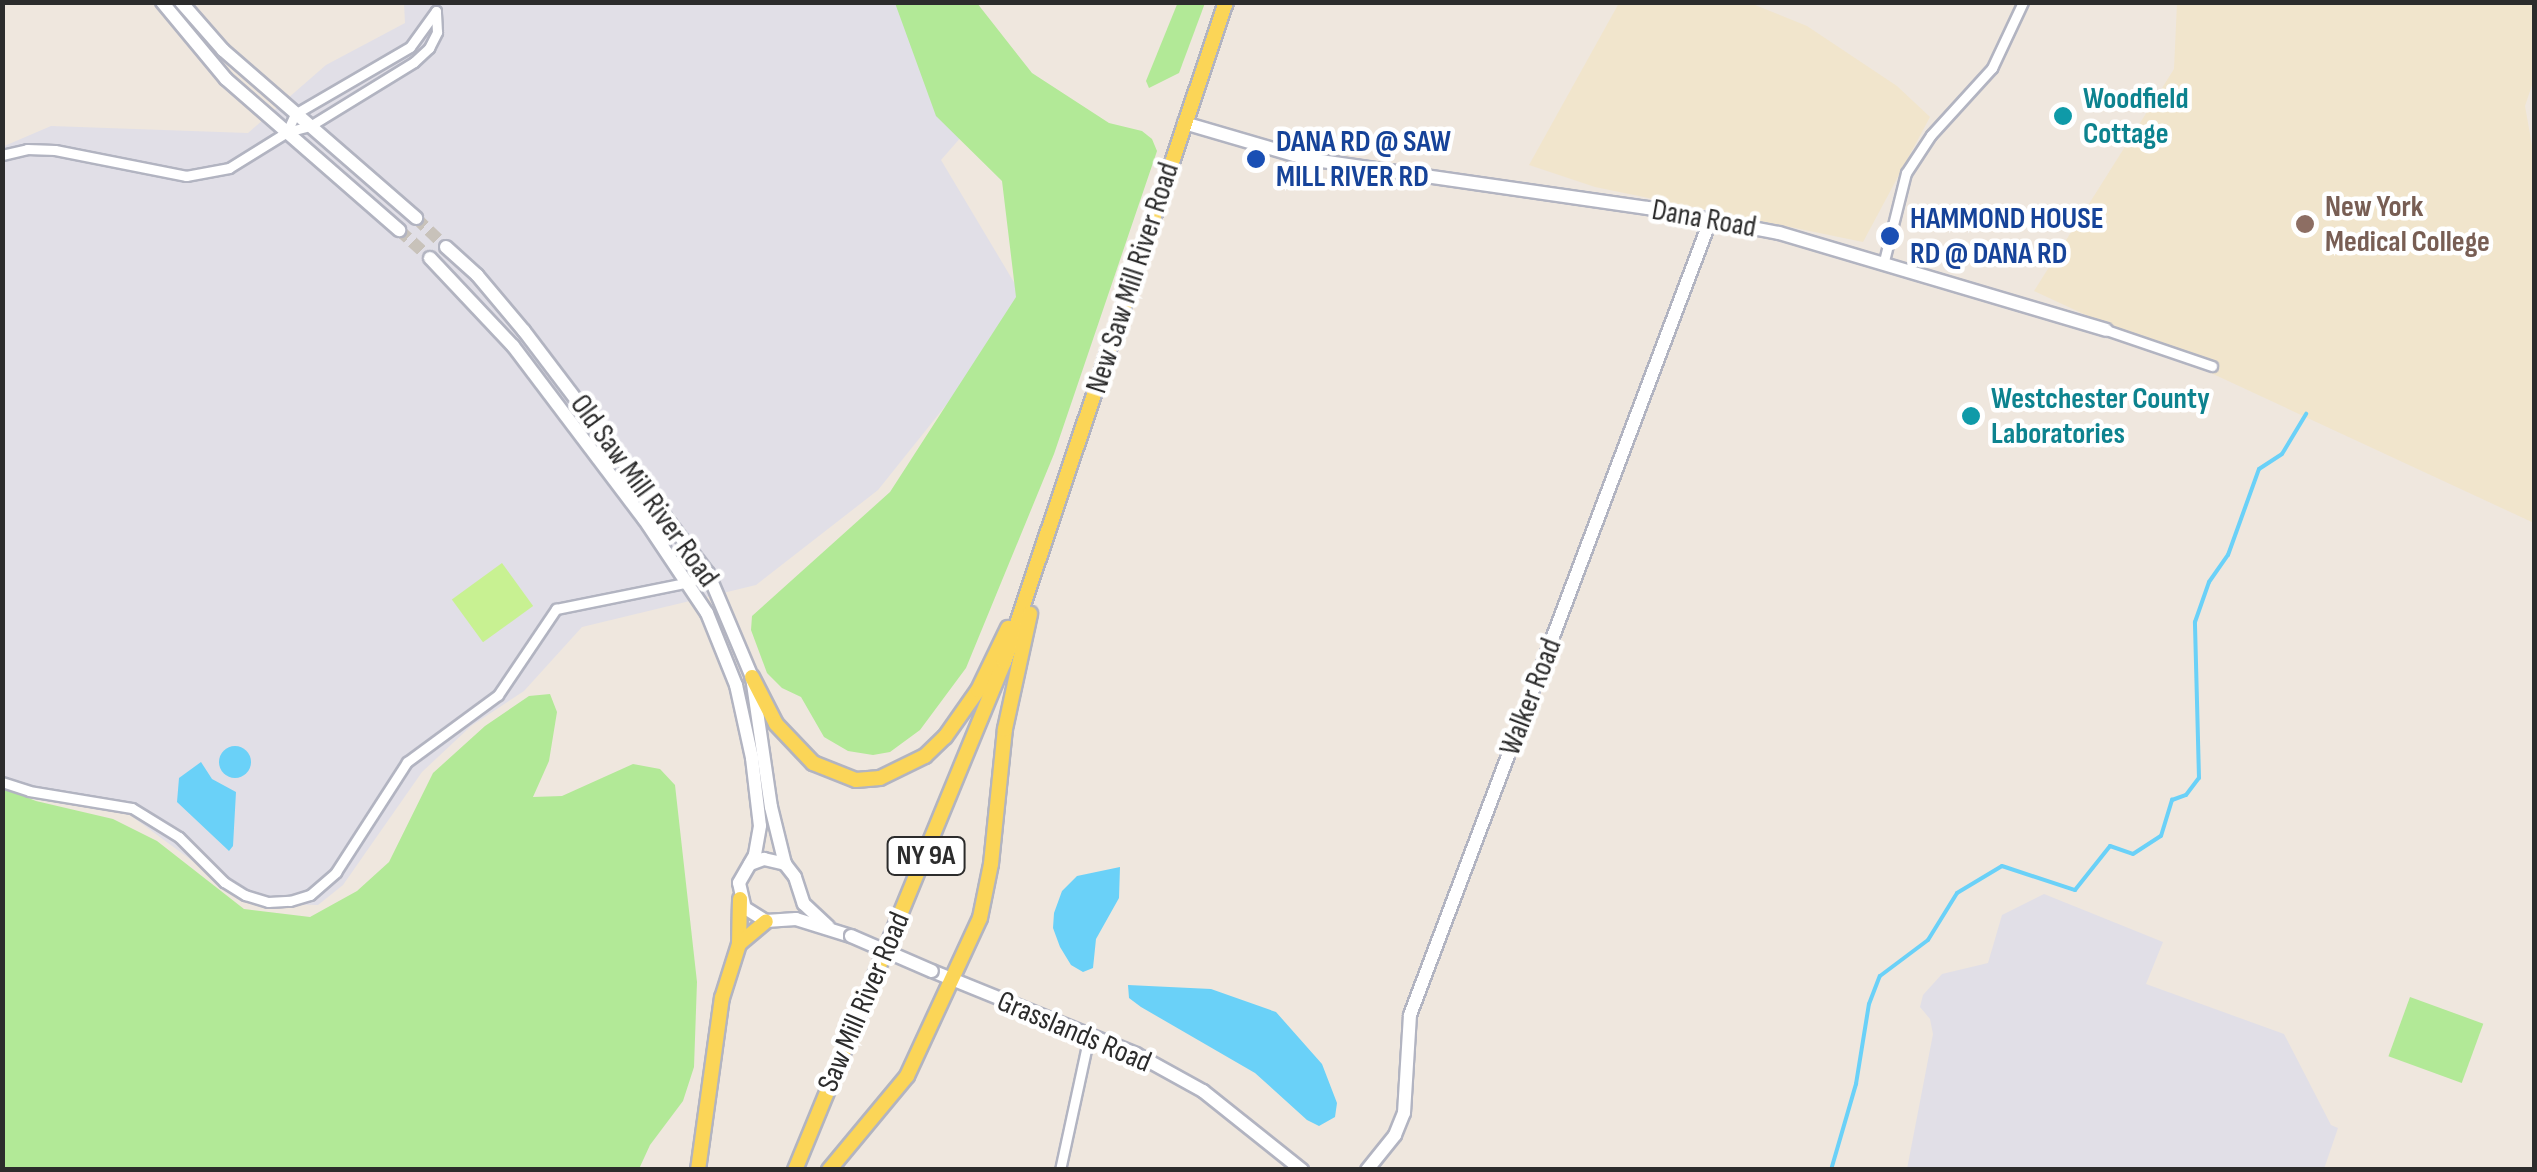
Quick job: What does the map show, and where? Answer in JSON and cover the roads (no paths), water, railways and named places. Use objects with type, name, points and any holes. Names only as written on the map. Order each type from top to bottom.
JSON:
[{"type":"main road","name":"New Saw Mill River Road","points":[[1042,555],[1226,2]]},
{"type":"main road","points":[[752,676],[776,724],[812,763],[856,780],[902,770],[935,746],[962,716],[1042,555]]},
{"type":"main road","points":[[829,1170],[907,1076],[987,892],[1004,729],[1042,555]]},
{"type":"main road","name":"Saw Mill River Road","points":[[795,1170],[962,768],[1042,555]]},
{"type":"main road","points":[[698,1170],[714,1036],[739,944],[740,899]]},
{"type":"main road","points":[[739,944],[766,921]]},
{"type":"street","points":[[162,2],[226,79],[399,230]]},
{"type":"street","points":[[181,2],[223,50],[416,218]]},
{"type":"street","points":[[1884,262],[1906,173],[1931,135],[1992,68],[2023,2]]},
{"type":"street","points":[[2,155],[27,149],[55,150],[186,176],[229,168],[287,132],[310,126],[423,54],[437,32],[436,11],[410,47],[295,114],[287,132]]},
{"type":"street","name":"Dana Road","points":[[1184,123],[1307,159],[1648,208],[1780,232],[2212,366]]},
{"type":"street","name":"Walker Road","points":[[1367,1170],[1394,1135],[1404,1113],[1410,1015],[1710,221]]},
{"type":"street","name":"Old Saw Mill River Road","points":[[446,248],[477,275],[524,331],[708,573],[752,676],[770,806],[785,864],[796,877],[798,891],[828,926]]},
{"type":"street","name":"Old Saw Mill River Road","points":[[430,258],[513,346],[690,582],[725,653],[747,724],[760,826],[750,864],[739,884],[740,899]]},
{"type":"street","points":[[2,782],[29,791],[132,808],[178,837],[224,882],[245,895],[268,902],[290,901],[310,895],[336,872],[407,762],[498,695],[544,620],[556,610],[690,582],[708,573]]},
{"type":"street","points":[[750,864],[764,858],[785,864]]},
{"type":"street","points":[[783,919],[798,891]]},
{"type":"street","points":[[740,899],[750,913],[766,921],[783,919],[828,926]]},
{"type":"street","name":"Grasslands Road","points":[[828,926],[1089,1036],[1204,1090],[1302,1170]]},
{"type":"street","points":[[1060,1170],[1089,1036]]},
{"type":"water","points":[[235,746],[246,751],[251,762],[246,773],[235,778],[224,773],[219,762],[224,751]]},
{"type":"water","points":[[201,762],[212,779],[236,792],[233,846],[229,851],[177,802],[179,778]]},
{"type":"water","points":[[1120,867],[1119,898],[1096,939],[1093,968],[1083,972],[1071,965],[1060,947],[1053,928],[1054,913],[1062,891],[1077,876]]},
{"type":"water","points":[[1128,985],[1211,989],[1276,1012],[1322,1064],[1337,1103],[1335,1117],[1319,1126],[1307,1120],[1255,1073],[1129,998]]},
{"type":"waterway","points":[[1831,1170],[1856,1084],[1869,1004],[1880,976],[1928,940],[1957,893],[2002,866],[2075,890],[2110,846],[2133,854],[2161,836],[2172,800],[2186,795],[2199,778],[2195,622],[2209,582],[2228,555],[2259,469],[2282,454],[2306,414]]},
{"type":"tunnel","points":[[416,218],[446,247]]},
{"type":"tunnel","points":[[399,230],[430,258]]},
{"type":"place","name":"Woodfield Cottage","points":[[2063,116]]},
{"type":"place","name":"DANA RD @ SAW MILL RIVER RD","points":[[1256,159]]},
{"type":"place","name":"New York Medical College","points":[[2305,224]]},
{"type":"place","name":"HAMMOND HOUSE RD @ DANA RD","points":[[1890,236]]},
{"type":"place","name":"Westchester County Laboratories","points":[[1971,416]]}]
